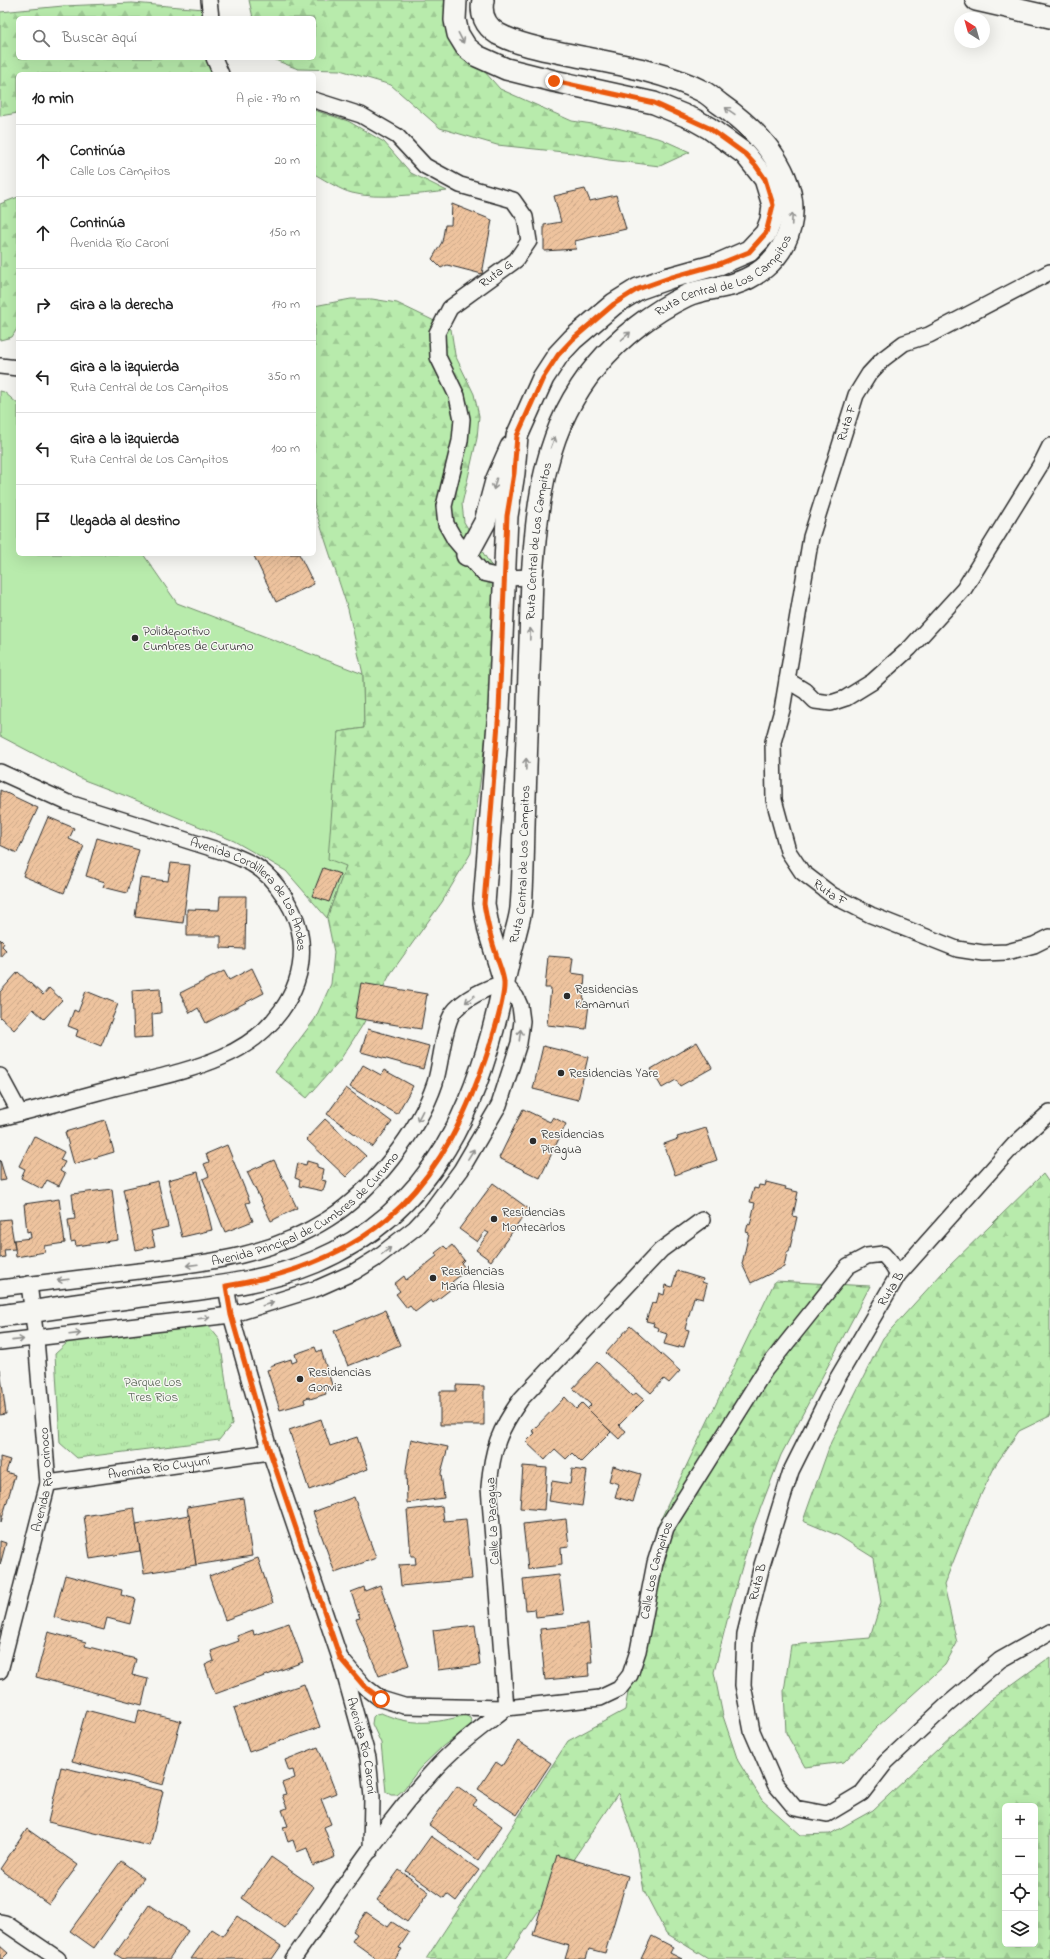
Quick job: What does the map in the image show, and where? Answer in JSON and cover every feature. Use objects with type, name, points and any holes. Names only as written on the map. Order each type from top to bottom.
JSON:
[{"type":"main road","name":"Ruta Central de Los Campitos","points":[[456,0],[455,20],[458,34],[466,46],[477,56],[506,69],[654,103],[692,119],[709,128],[745,154],[765,179],[773,205],[766,233],[749,252],[719,264],[669,278],[638,289],[614,304],[573,339],[558,355],[543,378],[517,436],[514,473],[507,516],[499,710],[484,904],[488,931],[504,983]]},
{"type":"main road","name":"Ruta Central de Los Campitos","points":[[483,0],[481,13],[487,24],[497,33],[527,45],[646,72],[703,91],[738,117],[766,145],[786,178],[792,210],[792,222],[787,239],[774,259],[760,271],[735,284],[688,295],[662,309],[626,336],[597,365],[587,379],[558,430],[545,468],[536,523],[532,577],[521,911],[504,983]]},
{"type":"main road","points":[[976,0],[1050,16]]},
{"type":"main road","points":[[467,555],[485,522],[496,481],[517,436]]},
{"type":"main road","name":"Avenida Principal de Cumbres de Curumo","points":[[0,1316],[54,1307],[257,1281],[289,1272],[344,1249],[368,1234],[409,1199],[441,1157],[466,1110],[485,1060],[500,1007],[504,983]]},
{"type":"street","points":[[210,0],[211,16]]},
{"type":"street","points":[[215,60],[220,72]]},
{"type":"street","name":"Ruta G","points":[[316,101],[361,115],[397,136],[425,166],[460,185],[513,200],[525,217],[529,241],[516,260],[450,308],[437,334],[438,357],[457,396],[462,419],[460,441],[444,506],[446,524],[455,540],[483,573],[505,578],[532,577]]},
{"type":"street","name":"Ruta F","points":[[1050,272],[929,335],[904,343],[883,359],[869,374],[856,395],[811,537],[782,710],[773,742],[774,800],[788,851],[802,872],[832,895],[854,907],[957,949],[983,953],[1007,952],[1034,945],[1050,937]]},
{"type":"street","points":[[0,366],[16,368]]},
{"type":"street","points":[[787,680],[805,691],[815,701],[831,703],[846,698],[866,686],[900,658],[964,589],[1041,464],[1050,446]]},
{"type":"street","name":"Avenida Cordillera de Los Andes","points":[[0,772],[66,802],[230,854],[253,864],[273,883],[290,905],[300,932],[302,955],[298,980],[287,1005],[265,1030],[246,1045],[222,1058],[179,1071],[0,1118]]},
{"type":"street","points":[[0,1342],[231,1315],[300,1295],[354,1272],[398,1242],[430,1212],[461,1170],[482,1136],[499,1104],[519,1043],[522,1021],[520,1006],[516,997],[504,983]]},
{"type":"street","name":"Avenida Principal de Cumbres de Curumo","points":[[0,1288],[221,1261],[274,1246],[329,1219],[365,1189],[393,1156],[415,1126],[434,1085],[453,1014],[471,997],[488,988],[504,983]]},
{"type":"street","points":[[0,1076],[20,1113]]},
{"type":"street","name":"Ruta B","points":[[1050,1112],[1014,1145],[898,1275],[837,1379],[791,1471],[762,1565],[745,1634],[743,1684],[752,1731],[775,1784],[795,1808],[827,1814],[862,1793],[886,1762],[947,1705],[1000,1660],[1050,1632]]},
{"type":"street","name":"Calle La Paragua","points":[[506,1708],[489,1487],[491,1464],[496,1441],[505,1421],[521,1398],[661,1250],[702,1220]]},
{"type":"street","name":"Calle Los Campitos","points":[[340,1658],[364,1686],[381,1699],[404,1706],[506,1708],[600,1698],[619,1689],[630,1676],[638,1651],[654,1563],[666,1528],[764,1370],[848,1266],[867,1256],[882,1254],[890,1262],[898,1275]]},
{"type":"street","name":"Avenida Río Orinoco","points":[[0,1671],[48,1483],[36,1339],[29,1284]]},
{"type":"street","name":"Avenida Río Caroní","points":[[226,1286],[231,1315],[270,1452],[340,1658],[368,1758],[372,1797],[371,1850]]},
{"type":"street","name":"Avenida Río Cuyuní","points":[[48,1483],[270,1452]]},
{"type":"street","points":[[293,1959],[371,1850],[433,1770],[506,1708]]},
{"type":"street","points":[[2,1920],[58,1959]]},
{"type":"green space","points":[[249,0],[460,0],[469,46],[484,71],[500,89],[572,121],[613,127],[661,139],[690,152],[660,166],[609,160],[573,153],[497,145],[440,128],[391,85],[340,70],[298,69],[275,60],[316,60],[316,16],[253,16]]},
{"type":"green space","points":[[132,3],[204,9],[205,16],[16,16],[16,60],[210,60],[212,72],[16,72],[16,113],[0,116],[0,12],[63,6]]},
{"type":"green space","points":[[316,111],[348,121],[384,142],[411,173],[447,191],[399,196],[374,196],[352,193],[316,175]]},
{"type":"green space","points":[[16,198],[16,330],[12,337],[0,340],[0,204]]},
{"type":"green space","points":[[351,299],[372,299],[397,303],[451,329],[455,355],[474,394],[479,416],[477,438],[462,504],[464,522],[490,564],[510,583],[499,633],[471,853],[442,902],[391,973],[362,1026],[340,1060],[307,1098],[275,1072],[315,1019],[331,984],[334,952],[327,918],[346,866],[328,859],[338,732],[364,728],[363,674],[348,609],[316,512],[316,306]]},
{"type":"green space","name":"Polideportivo Cumbres de Curumo","points":[[0,391],[4,392],[16,402],[16,556],[144,556],[177,603],[363,674],[364,728],[338,732],[346,866],[327,918],[286,871],[234,841],[84,780],[0,736]]},
{"type":"green space","points":[[1043,1174],[1050,1184],[1050,1416],[1019,1431],[996,1464],[974,1509],[944,1585],[957,1643],[945,1665],[877,1727],[844,1762],[805,1767],[786,1733],[784,1691],[791,1645],[870,1638],[881,1602],[874,1558],[839,1536],[803,1521],[831,1442],[883,1338],[944,1271]]},
{"type":"green space","points":[[775,1281],[870,1286],[781,1455],[754,1525],[714,1672],[723,1716],[738,1761],[762,1800],[801,1835],[830,1834],[873,1810],[988,1702],[1050,1657],[1050,1959],[708,1959],[666,1933],[644,1891],[636,1845],[618,1793],[506,1959],[426,1959],[568,1741],[625,1710],[657,1527]]},
{"type":"green space","name":"Parque Los Tres Rios","points":[[207,1324],[220,1340],[232,1424],[219,1440],[77,1458],[60,1443],[55,1354],[68,1342]]},
{"type":"green space","points":[[381,1713],[413,1722],[433,1722],[465,1715],[470,1718],[472,1723],[468,1728],[443,1746],[420,1768],[403,1790],[397,1795],[391,1795],[386,1792],[381,1743],[372,1724],[373,1717],[376,1714]]},
{"type":"building","points":[[585,189],[590,201],[616,195],[626,229],[575,241],[576,249],[544,251],[544,225],[561,222],[554,196]]},
{"type":"building","points":[[452,204],[492,220],[482,274],[447,265],[441,268],[432,259],[442,242],[445,225],[451,225]]},
{"type":"building","points":[[254,556],[300,556],[314,584],[276,602]]},
{"type":"building","points":[[0,790],[38,808],[17,853],[0,845]]},
{"type":"building","points":[[48,817],[74,828],[69,839],[84,846],[64,893],[23,876]]},
{"type":"building","points":[[97,838],[139,850],[127,893],[103,887],[105,882],[86,876]]},
{"type":"building","points":[[171,863],[190,865],[183,923],[135,917],[140,878],[168,881]]},
{"type":"building","points":[[323,868],[340,874],[329,902],[312,896]]},
{"type":"building","points":[[220,896],[246,896],[245,949],[221,948],[221,936],[187,936],[187,909],[219,910]]},
{"type":"building","points":[[0,939],[4,943],[2,946],[6,950],[0,957]]},
{"type":"building","name":"Residencias Kamamuri","points":[[548,956],[573,958],[571,973],[585,975],[583,1003],[589,1004],[586,1029],[547,1025],[551,988],[545,988]]},
{"type":"building","points":[[252,968],[264,993],[206,1023],[198,1008],[190,1013],[180,993],[224,971],[229,980]]},
{"type":"building","points":[[18,972],[43,995],[49,988],[62,1000],[44,1019],[33,1009],[14,1030],[0,1017],[0,992]]},
{"type":"building","points":[[361,983],[427,994],[421,1029],[355,1018]]},
{"type":"building","points":[[160,988],[161,1013],[152,1014],[153,1037],[134,1038],[132,990]]},
{"type":"building","points":[[86,991],[118,1004],[101,1046],[76,1036],[78,1030],[68,1026],[74,1010],[78,1012]]},
{"type":"building","points":[[368,1029],[429,1046],[423,1069],[361,1052]]},
{"type":"building","points":[[697,1042],[712,1068],[680,1086],[676,1080],[662,1088],[651,1069]]},
{"type":"building","name":"Residencias Yare","points":[[543,1046],[588,1057],[578,1100],[533,1089]]},
{"type":"building","points":[[363,1065],[381,1075],[384,1070],[413,1086],[397,1114],[350,1087]]},
{"type":"building","points":[[346,1088],[392,1122],[373,1147],[327,1114]]},
{"type":"building","name":"Residencias Piragua","points":[[523,1109],[550,1122],[553,1117],[566,1124],[540,1178],[499,1158]]},
{"type":"building","points":[[325,1119],[366,1156],[346,1177],[306,1139]]},
{"type":"building","points":[[105,1120],[114,1152],[74,1164],[65,1132]]},
{"type":"building","points":[[706,1128],[717,1160],[675,1175],[664,1144],[678,1139],[677,1137]]},
{"type":"building","points":[[34,1136],[64,1152],[60,1160],[65,1162],[60,1171],[65,1174],[59,1186],[47,1180],[42,1189],[21,1178],[25,1169],[19,1166]]},
{"type":"building","points":[[227,1145],[250,1202],[246,1203],[253,1221],[225,1232],[203,1179],[209,1176],[204,1164],[209,1162],[206,1154]]},
{"type":"building","points":[[0,1160],[6,1180],[0,1181]]},
{"type":"building","points":[[274,1160],[297,1208],[271,1221],[247,1172]]},
{"type":"building","points":[[307,1161],[317,1164],[317,1167],[323,1169],[321,1180],[326,1181],[323,1191],[299,1186],[300,1180],[295,1178],[298,1163],[306,1165]]},
{"type":"building","points":[[198,1172],[212,1230],[182,1237],[168,1180]]},
{"type":"building","points":[[158,1181],[168,1227],[151,1231],[155,1246],[136,1250],[123,1189]]},
{"type":"building","points":[[766,1182],[798,1192],[793,1216],[797,1217],[784,1267],[751,1283],[742,1264],[749,1233],[746,1232],[748,1224],[750,1225],[755,1203],[750,1202],[754,1188],[758,1189],[759,1185],[765,1186]]},
{"type":"building","name":"Residencias Montecarlos","points":[[493,1183],[529,1209],[491,1261],[476,1250],[489,1233],[485,1231],[477,1242],[459,1229]]},
{"type":"building","points":[[112,1189],[118,1240],[76,1246],[75,1241],[71,1242],[68,1220],[75,1219],[72,1194]]},
{"type":"building","points":[[59,1199],[65,1243],[44,1246],[45,1252],[16,1257],[14,1240],[31,1238],[30,1231],[27,1232],[24,1204]]},
{"type":"building","points":[[10,1219],[15,1249],[4,1250],[5,1257],[0,1258],[0,1220]]},
{"type":"building","name":"Residencias María Alesia","points":[[452,1245],[464,1260],[461,1263],[467,1270],[452,1282],[455,1286],[433,1303],[431,1300],[415,1312],[410,1306],[407,1308],[396,1294],[400,1291],[394,1284],[404,1276],[406,1280],[437,1256],[435,1253],[444,1246],[447,1249]]},
{"type":"building","points":[[677,1271],[703,1279],[702,1282],[707,1284],[703,1299],[694,1297],[685,1329],[689,1330],[684,1347],[679,1346],[679,1348],[664,1344],[667,1334],[658,1331],[659,1328],[653,1326],[654,1323],[646,1321],[652,1303],[656,1304],[659,1293],[664,1295],[666,1285],[672,1287]]},
{"type":"building","points":[[385,1310],[400,1345],[348,1366],[334,1331]]},
{"type":"building","points":[[630,1326],[680,1371],[669,1383],[664,1379],[651,1393],[606,1353]]},
{"type":"building","name":"Residencias Gonviz","points":[[315,1347],[317,1352],[321,1350],[333,1388],[325,1391],[326,1394],[310,1399],[309,1397],[304,1399],[305,1403],[280,1410],[267,1370],[271,1369],[270,1366],[291,1359],[292,1363],[297,1361],[295,1354]]},
{"type":"building","points":[[597,1362],[632,1396],[636,1393],[644,1400],[619,1425],[626,1431],[619,1439],[587,1409],[591,1405],[573,1388]]},
{"type":"building","points":[[0,1369],[6,1414],[0,1415]]},
{"type":"building","points":[[456,1385],[484,1386],[484,1425],[440,1425],[440,1391],[456,1391]]},
{"type":"building","points":[[565,1397],[576,1409],[582,1403],[611,1432],[581,1462],[572,1453],[566,1459],[555,1449],[545,1460],[526,1442],[535,1433],[532,1431]]},
{"type":"building","points":[[321,1419],[330,1446],[357,1437],[368,1469],[309,1490],[289,1430]]},
{"type":"building","points":[[411,1439],[448,1447],[441,1473],[444,1498],[407,1503],[406,1470]]},
{"type":"building","points":[[0,1457],[10,1460],[6,1472],[15,1475],[1,1522]]},
{"type":"building","points":[[523,1466],[547,1468],[544,1510],[520,1508]]},
{"type":"building","points":[[613,1466],[641,1474],[633,1502],[615,1497],[619,1484],[609,1481]]},
{"type":"building","points":[[572,1469],[587,1471],[582,1506],[549,1501],[552,1481],[570,1484]]},
{"type":"building","points":[[354,1497],[376,1558],[335,1573],[313,1512]]},
{"type":"building","points":[[243,1498],[252,1556],[196,1565],[187,1507]]},
{"type":"building","points":[[442,1506],[444,1521],[466,1519],[472,1579],[401,1586],[399,1565],[416,1564],[415,1556],[411,1556],[407,1510]]},
{"type":"building","points":[[134,1508],[140,1551],[90,1559],[84,1516]]},
{"type":"building","points":[[189,1515],[196,1565],[144,1573],[136,1524]]},
{"type":"building","points":[[566,1519],[569,1547],[561,1548],[562,1565],[528,1569],[523,1524]]},
{"type":"building","points":[[0,1541],[6,1543],[0,1565]]},
{"type":"building","points":[[258,1558],[273,1603],[225,1620],[209,1576]]},
{"type":"building","points":[[65,1575],[122,1590],[121,1595],[136,1599],[130,1624],[107,1618],[104,1630],[54,1617]]},
{"type":"building","points":[[559,1575],[564,1614],[536,1617],[535,1609],[526,1610],[523,1579]]},
{"type":"building","points":[[380,1585],[409,1665],[379,1676],[356,1619],[360,1618],[351,1592],[364,1587],[365,1591]]},
{"type":"building","points":[[289,1623],[303,1662],[215,1694],[205,1665],[214,1661],[211,1651],[239,1641],[237,1636],[253,1630],[254,1635]]},
{"type":"building","points":[[588,1624],[592,1662],[588,1662],[589,1676],[545,1680],[540,1629]]},
{"type":"building","points":[[475,1625],[480,1665],[438,1670],[433,1630]]},
{"type":"building","points":[[48,1632],[86,1642],[85,1646],[136,1659],[132,1675],[148,1679],[142,1705],[36,1677]]},
{"type":"building","points":[[304,1684],[320,1727],[249,1752],[234,1708]]},
{"type":"building","points":[[86,1710],[136,1723],[139,1710],[181,1721],[163,1785],[72,1761]]},
{"type":"building","points":[[518,1741],[551,1763],[517,1815],[478,1789],[496,1762],[502,1766]]},
{"type":"building","points":[[318,1747],[336,1793],[321,1799],[331,1824],[324,1827],[335,1857],[313,1866],[307,1848],[297,1852],[293,1840],[288,1842],[283,1827],[288,1826],[282,1810],[287,1808],[282,1795],[286,1794],[282,1783],[295,1778],[293,1770],[289,1771],[285,1760]]},
{"type":"building","points":[[61,1767],[163,1791],[150,1846],[48,1822]]},
{"type":"building","points":[[457,1786],[477,1800],[473,1805],[502,1826],[478,1860],[429,1825]]},
{"type":"building","points":[[27,1829],[78,1865],[49,1904],[0,1869]]},
{"type":"building","points":[[431,1836],[479,1870],[456,1901],[447,1894],[444,1898],[406,1871]]},
{"type":"building","points":[[557,1855],[628,1876],[605,1953],[589,1949],[586,1959],[565,1959],[569,1946],[533,1935]]},
{"type":"building","points":[[271,1857],[314,1887],[285,1928],[242,1898]]},
{"type":"building","points":[[121,1861],[144,1878],[94,1948],[70,1931]]},
{"type":"building","points":[[399,1870],[429,1892],[407,1922],[377,1900]]},
{"type":"building","points":[[149,1905],[188,1931],[169,1959],[123,1959],[115,1954]]},
{"type":"building","points":[[366,1912],[388,1927],[392,1922],[409,1933],[399,1948],[402,1949],[395,1959],[377,1959],[352,1941],[357,1934],[353,1931]]},
{"type":"building","points":[[237,1916],[281,1946],[272,1959],[191,1959],[212,1929],[223,1936]]},
{"type":"building","points":[[652,1936],[673,1947],[670,1953],[682,1959],[641,1959]]},
{"type":"building","points":[[0,1946],[8,1953],[2,1959],[0,1959]]},
{"type":"place","name":"Polideportivo Cumbres de Curumo","points":[[135,638]]},
{"type":"place","name":"Residencias Kamamuri","points":[[567,996]]},
{"type":"place","name":"Residencias Yare","points":[[561,1073]]},
{"type":"place","name":"Residencias Piragua","points":[[533,1141]]},
{"type":"place","name":"Residencias Montecarlos","points":[[494,1219]]},
{"type":"place","name":"Residencias María Alesia","points":[[433,1278]]},
{"type":"place","name":"Residencias Gonviz","points":[[300,1379]]},
{"type":"route","points":[[381,1699],[364,1686],[340,1658],[270,1452],[231,1315],[226,1286],[257,1281],[289,1272],[344,1249],[368,1234],[409,1199],[426,1179],[441,1157],[466,1110],[485,1060],[500,1007],[504,983],[488,931],[484,904],[504,628],[507,516],[514,473],[517,436],[543,378],[558,355],[599,315],[638,289],[669,278],[698,271],[749,252],[760,242],[766,233],[771,220],[773,205],[765,179],[756,166],[745,154],[709,128],[654,103],[554,81]]}]
